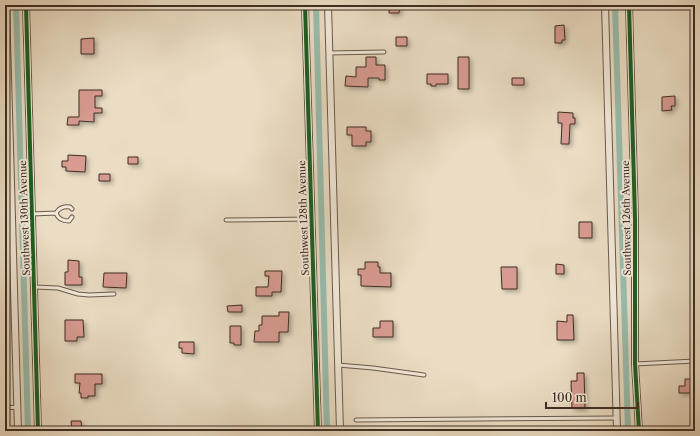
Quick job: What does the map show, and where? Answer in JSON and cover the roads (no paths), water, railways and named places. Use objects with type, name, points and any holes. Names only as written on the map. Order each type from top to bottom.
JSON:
[{"type":"street","name":"Southwest 130th Avenue","points":[[6,5],[18,431]]},
{"type":"street","name":"Southwest 130th Avenue","points":[[26,5],[38,431]]},
{"type":"street","name":"Southwest 128th Avenue","points":[[305,5],[318,431]]},
{"type":"street","points":[[328,5],[340,431]]},
{"type":"street","name":"Southwest 126th Avenue","points":[[606,5],[617,431]]},
{"type":"street","name":"Southwest 126th Avenue","points":[[629,5],[635,219],[635,364],[639,431]]},
{"type":"lane","points":[[329,53],[384,52]]},
{"type":"lane","points":[[56,214],[59,209],[64,207],[70,207],[72,209]]},
{"type":"lane","points":[[32,214],[56,214],[62,220],[69,220],[72,217]]},
{"type":"lane","points":[[226,220],[312,219]]},
{"type":"lane","points":[[34,288],[58,288],[78,294],[89,295],[114,294]]},
{"type":"lane","points":[[635,364],[695,361]]},
{"type":"lane","points":[[338,365],[424,375]]},
{"type":"lane","points":[[5,408],[18,407]]},
{"type":"lane","points":[[356,420],[616,418]]},
{"type":"waterway","points":[[16,5],[28,431]]},
{"type":"waterway","points":[[316,5],[327,431]]},
{"type":"waterway","points":[[615,5],[628,431]]}]
